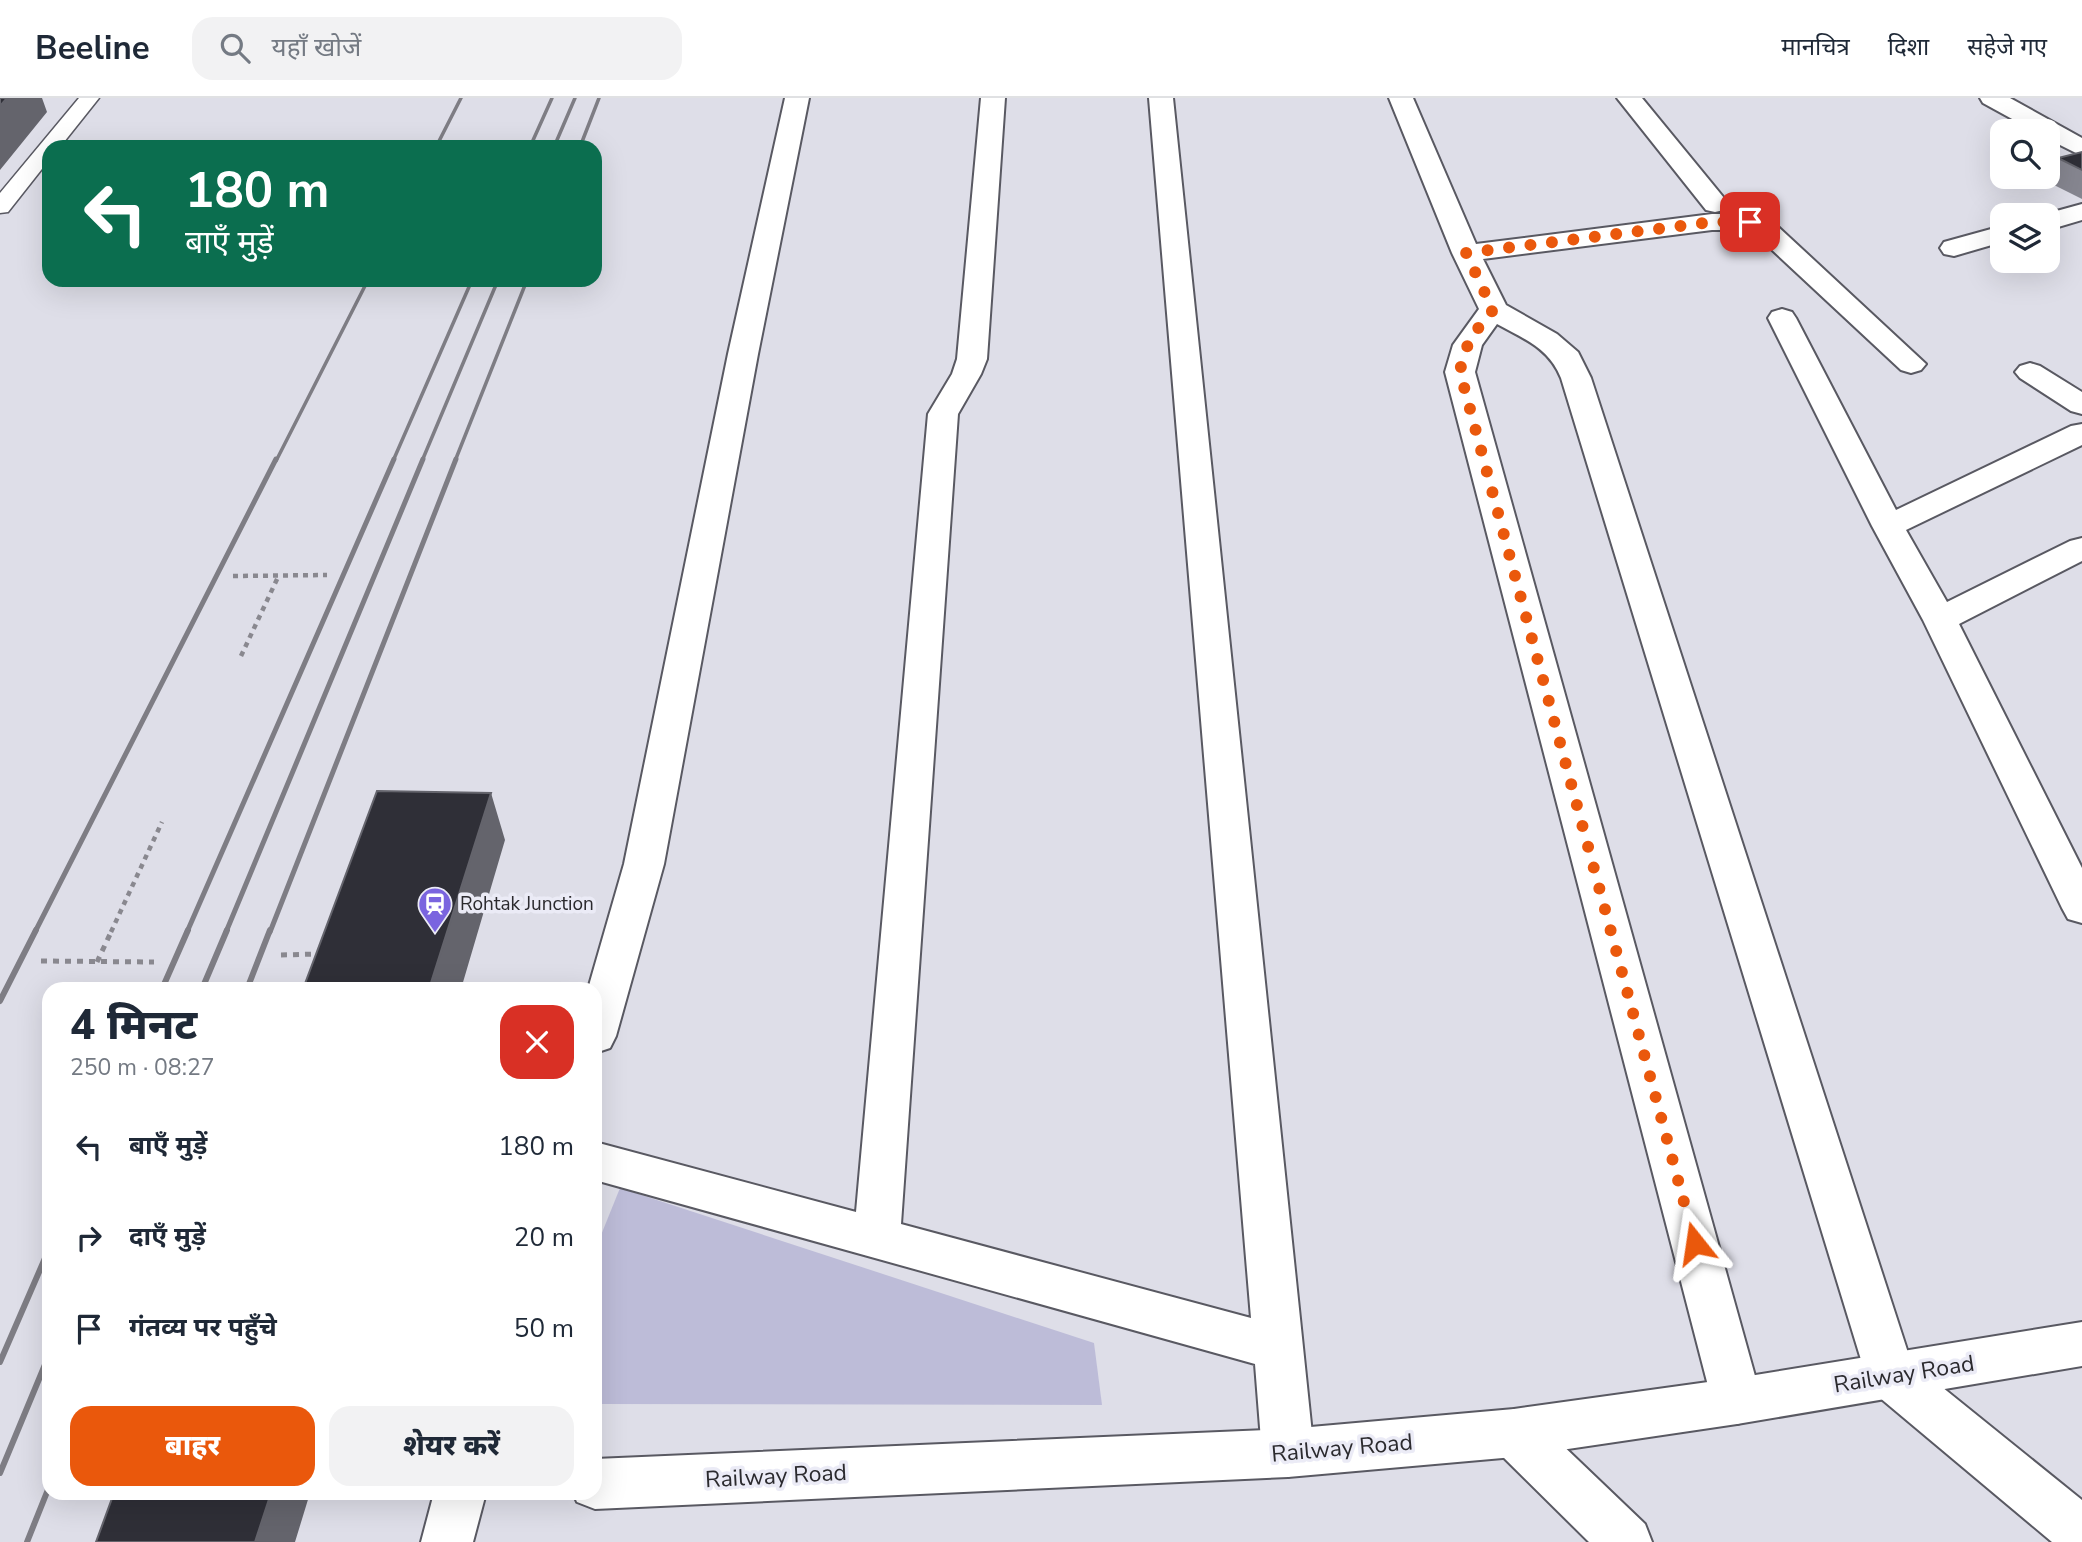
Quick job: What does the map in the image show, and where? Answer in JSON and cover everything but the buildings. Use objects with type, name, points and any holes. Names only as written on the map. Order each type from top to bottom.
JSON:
[{"type":"street","points":[[602,1011],[644,864],[743,354],[797,98]]},
{"type":"street","points":[[877,1239],[943,414],[947,399],[970,373],[993,98]]},
{"type":"street","points":[[1161,98],[1288,1453]]},
{"type":"street","points":[[1629,98],[1715,204]]},
{"type":"street","points":[[1992,98],[2082,148]]},
{"type":"street","points":[[1409,99],[1466,253],[1493,310],[1547,340],[1568,358],[1576,378],[1891,1376],[2082,1533]]},
{"type":"street","points":[[2060,218],[2082,212]]},
{"type":"street","points":[[1466,253],[1712,222],[1750,222],[1764,228],[1911,364]]},
{"type":"street","points":[[1954,248],[1990,238]]},
{"type":"street","points":[[1493,310],[1471,336],[1463,352],[1460,372],[1737,1401]]},
{"type":"street","points":[[1782,318],[1888,526],[1940,620],[2082,908]]},
{"type":"street","points":[[2030,372],[2082,405]]},
{"type":"street","points":[[1888,526],[2082,433]]},
{"type":"street","points":[[1940,620],[2082,548]]},
{"type":"street","points":[[602,1163],[1278,1348]]},
{"type":"street","name":"Railway Road","points":[[602,1484],[1288,1453],[1514,1433],[1737,1401],[2082,1344]]},
{"type":"street","points":[[1514,1433],[1626,1542]]},
{"type":"street","points":[[446,1542],[458,1500]]},
{"type":"lane","points":[[55,140],[89,98]]},
{"type":"lane","points":[[0,207],[42,156]]},
{"type":"path","points":[[233,576],[327,575]]},
{"type":"path","points":[[241,656],[279,576]]},
{"type":"path","points":[[97,962],[162,822]]},
{"type":"path","points":[[281,955],[333,954]]},
{"type":"path","points":[[41,961],[154,962]]},
{"type":"shaded area","points":[[620,1188],[1094,1343],[1102,1405],[602,1404],[602,1233]]},
{"type":"railway","points":[[440,140],[461,98]]},
{"type":"railway","points":[[533,140],[552,98]]},
{"type":"railway","points":[[557,140],[575,98]]},
{"type":"railway","points":[[583,140],[599,98]]},
{"type":"railway","points":[[276,461],[364,287]]},
{"type":"railway","points":[[393,461],[469,287]]},
{"type":"railway","points":[[422,461],[495,287]]},
{"type":"railway","points":[[455,461],[524,287]]},
{"type":"railway","points":[[35,932],[276,459]]},
{"type":"railway","points":[[187,932],[394,459]]},
{"type":"railway","points":[[226,932],[423,459]]},
{"type":"railway","points":[[270,932],[456,459]]},
{"type":"railway","points":[[0,1001],[36,930]]},
{"type":"railway","points":[[165,982],[188,930]]},
{"type":"railway","points":[[205,982],[227,930]]},
{"type":"railway","points":[[250,982],[270,930]]},
{"type":"railway","points":[[0,1362],[42,1265]]},
{"type":"railway","points":[[0,1473],[42,1372]]},
{"type":"railway","points":[[27,1542],[44,1500]]},
{"type":"place","name":"Rohtak Junction","points":[[435,934]]},
{"type":"route","points":[[1695,1243],[1460,372],[1463,352],[1471,336],[1493,310],[1466,253],[1712,222],[1750,222]]}]
